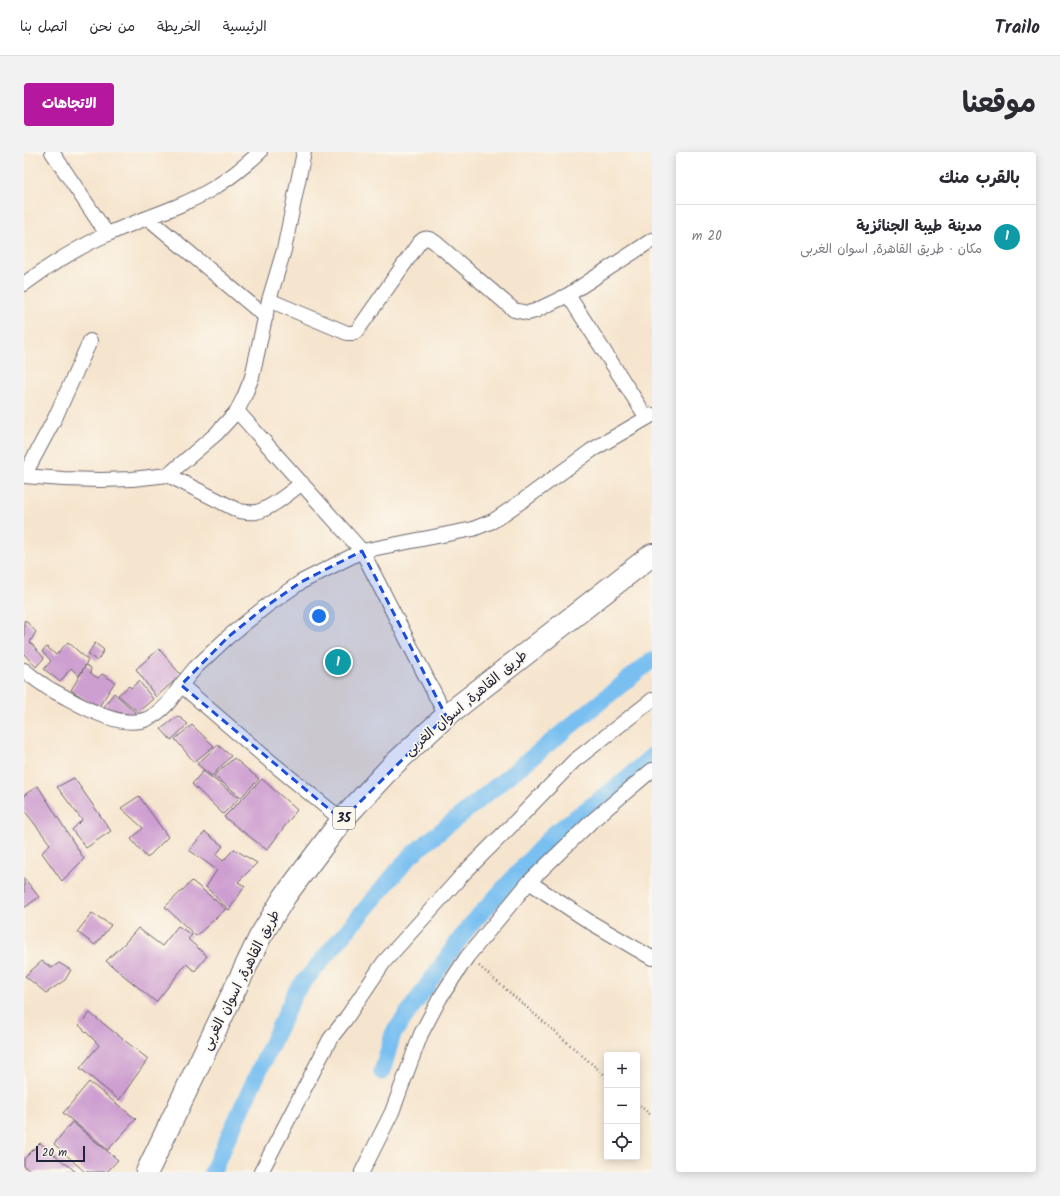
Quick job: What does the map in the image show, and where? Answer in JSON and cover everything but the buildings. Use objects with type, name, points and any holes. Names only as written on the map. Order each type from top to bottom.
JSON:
[{"type":"main road","name":"طريق القاهرة, اسوان الغربى","points":[[147,1172],[260,937],[285,896],[342,820],[392,766],[446,716],[652,555]]},
{"type":"street","points":[[52,152],[107,234]]},
{"type":"street","points":[[24,284],[65,256],[107,234],[179,205],[211,190],[241,169],[260,152]]},
{"type":"street","points":[[168,475],[216,434],[237,411],[244,397],[252,377],[269,300],[284,250],[304,152]]},
{"type":"street","points":[[148,218],[266,317]]},
{"type":"street","points":[[269,300],[347,333],[354,332],[421,240],[428,238],[514,310],[528,313],[568,295],[652,240]]},
{"type":"street","points":[[24,670],[44,686],[108,717],[126,721],[140,721],[154,715],[165,707],[181,684],[195,668],[228,637],[265,607],[301,582],[362,551],[473,529],[493,520],[526,500],[592,450],[649,416],[568,295]]},
{"type":"street","points":[[90,341],[55,418],[24,476],[101,480],[132,479],[168,475],[239,511],[246,512],[256,512],[266,508],[302,483]]},
{"type":"street","points":[[237,411],[362,551],[446,716]]},
{"type":"street","points":[[181,684],[342,820]]},
{"type":"street","points":[[261,1172],[330,1039],[345,1020],[384,962],[464,873],[574,761],[652,700]]},
{"type":"street","points":[[362,1172],[392,1112],[421,1034],[440,998],[467,957],[529,882],[592,821],[652,770]]},
{"type":"street","points":[[529,882],[590,922],[652,958]]},
{"type":"path","points":[[467,957],[604,1074]]},
{"type":"path","points":[[640,1106],[652,1116]]},
{"type":"highlighted area","points":[[362,551],[446,716],[342,820],[181,685],[228,637],[265,607],[301,582]]},
{"type":"waterway","points":[[212,1172],[296,991],[410,856],[652,660]]},
{"type":"waterway","points":[[382,1072],[393,1034],[467,929],[553,834],[619,785],[652,756]]},
{"type":"place","name":"مدينة طيبة الجنائزية","points":[[338,662]]}]
